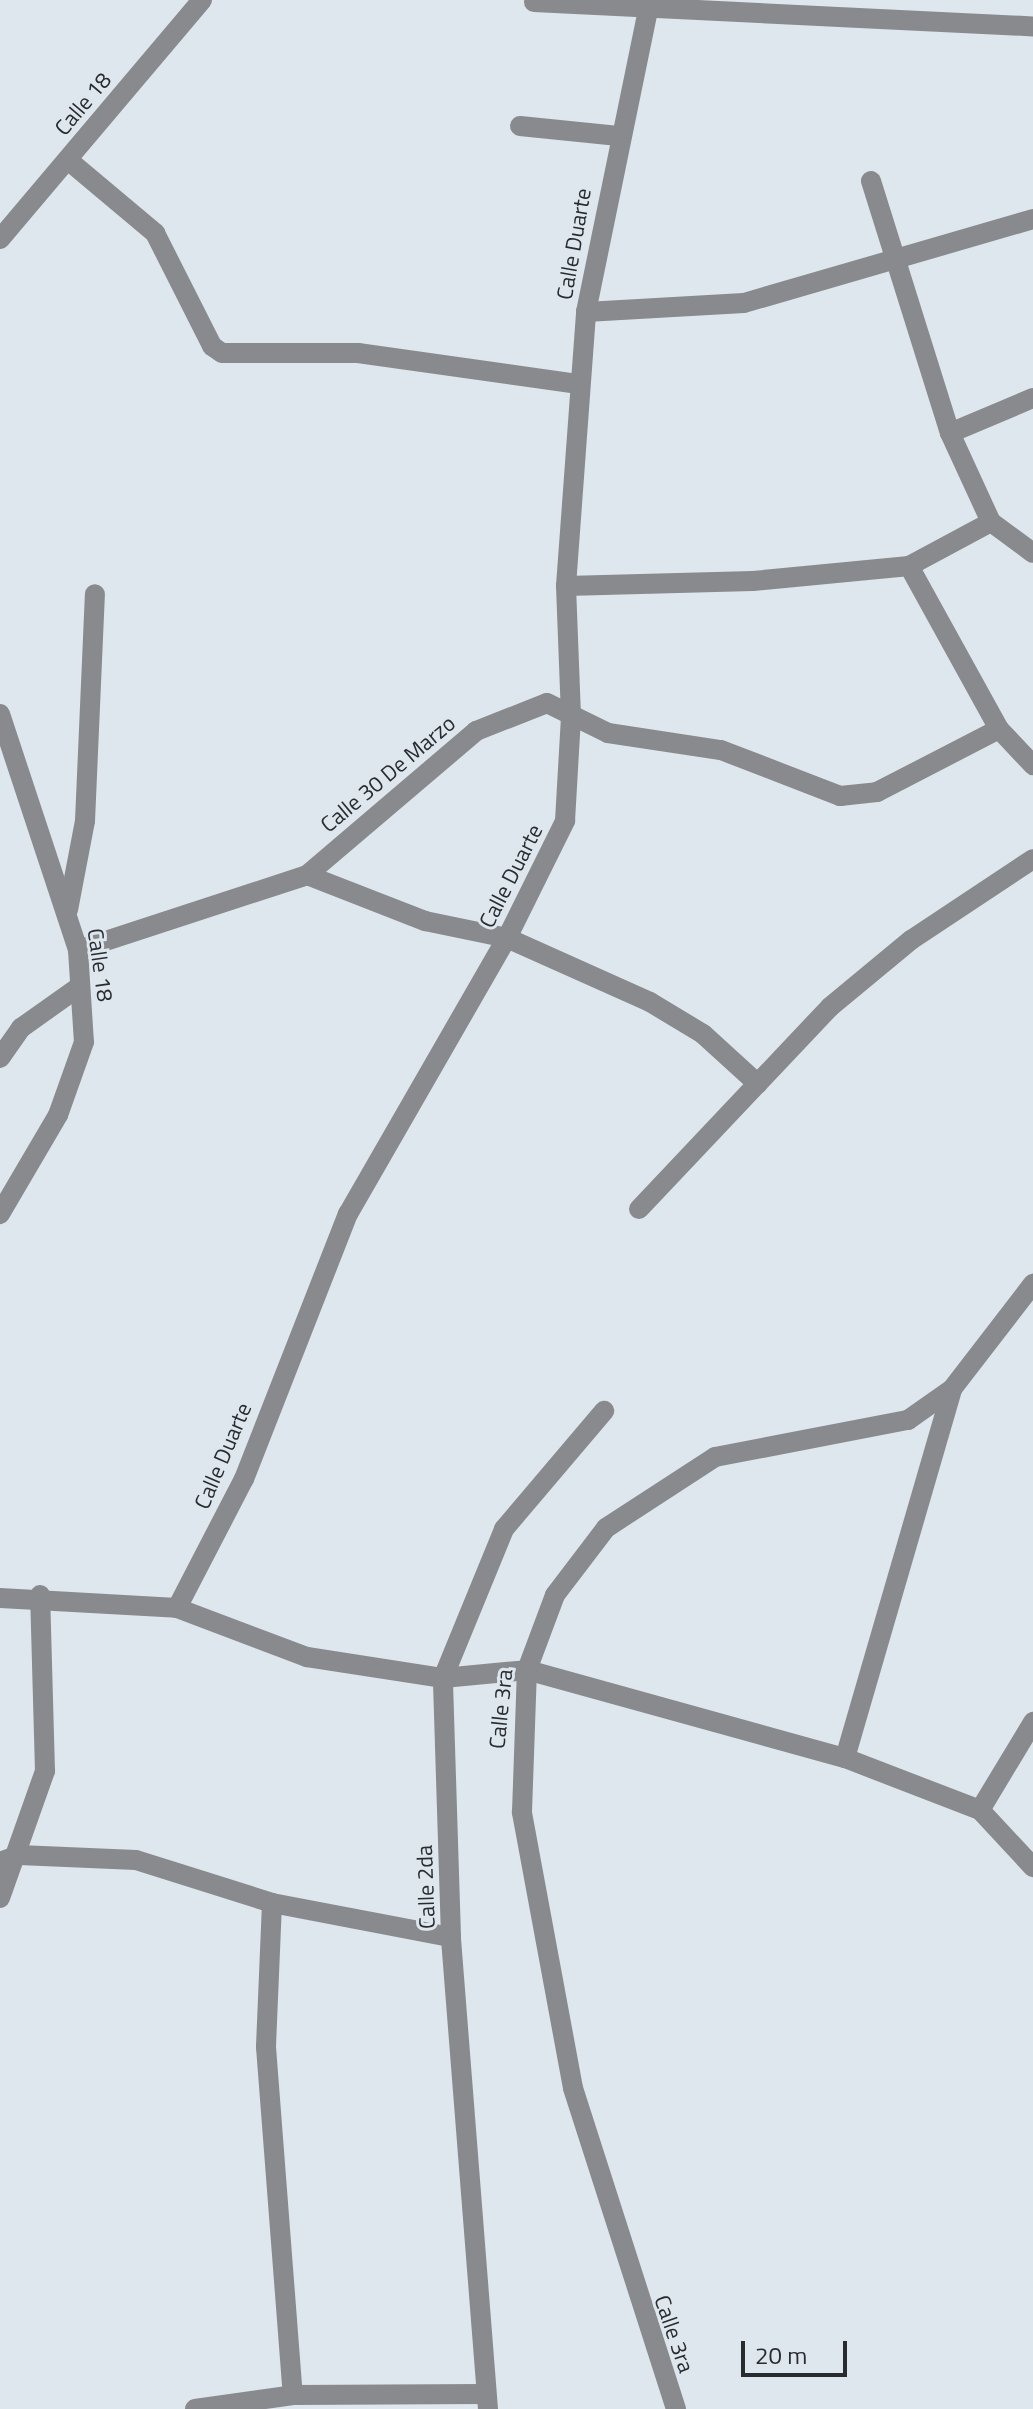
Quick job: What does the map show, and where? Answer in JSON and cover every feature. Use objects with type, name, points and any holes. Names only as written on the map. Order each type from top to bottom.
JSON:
[{"type":"street","name":"Calle 18","points":[[0,239],[202,0]]},
{"type":"street","points":[[534,2],[649,3],[1033,26]]},
{"type":"street","name":"Calle Duarte","points":[[177,1608],[244,1479],[348,1214],[507,938],[565,821],[571,716],[566,586],[586,312],[618,136],[649,3]]},
{"type":"street","points":[[520,126],[618,136]]},
{"type":"street","points":[[68,160],[155,233],[212,346],[222,353],[358,353],[579,384]]},
{"type":"street","points":[[871,181],[950,433],[991,522],[1033,553]]},
{"type":"street","points":[[586,312],[744,303],[896,263],[1033,219]]},
{"type":"street","points":[[950,433],[1033,398]]},
{"type":"street","points":[[566,586],[753,581],[909,566],[991,522]]},
{"type":"street","points":[[909,566],[999,729],[1033,765]]},
{"type":"street","points":[[67,914],[85,821],[95,594]]},
{"type":"street","name":"Calle 30 De Marzo","points":[[78,950],[307,875],[476,731],[547,703],[608,733],[721,750],[840,796],[877,792],[999,729]]},
{"type":"street","name":"Calle 18","points":[[0,714],[78,950],[84,1042],[58,1115],[0,1214]]},
{"type":"street","points":[[639,1209],[853,988],[1033,859]]},
{"type":"street","points":[[307,875],[425,921],[507,938],[650,1002],[703,1034],[758,1084]]},
{"type":"street","points":[[0,1058],[21,1028],[80,986]]},
{"type":"street","name":"Calle 3ra","points":[[676,2409],[573,2088],[522,1812],[527,1670],[555,1595],[606,1528],[679,1475],[715,1457],[908,1420],[952,1389],[1033,1284]]},
{"type":"street","points":[[845,1758],[952,1389]]},
{"type":"street","name":"Calle 2da","points":[[486,2402],[451,1937],[443,1678],[504,1529],[604,1411]]},
{"type":"street","points":[[0,1898],[10,1858],[45,1771],[40,1595]]},
{"type":"street","points":[[0,1598],[40,1595],[177,1608],[307,1657],[443,1678],[527,1670],[845,1758],[980,1810],[1033,1867]]},
{"type":"street","points":[[980,1810],[1033,1722]]},
{"type":"street","points":[[10,1858],[136,1860],[272,1903],[451,1937]]},
{"type":"street","points":[[272,1903],[266,2047],[293,2395]]},
{"type":"street","points":[[195,2409],[293,2395],[486,2402]]}]
